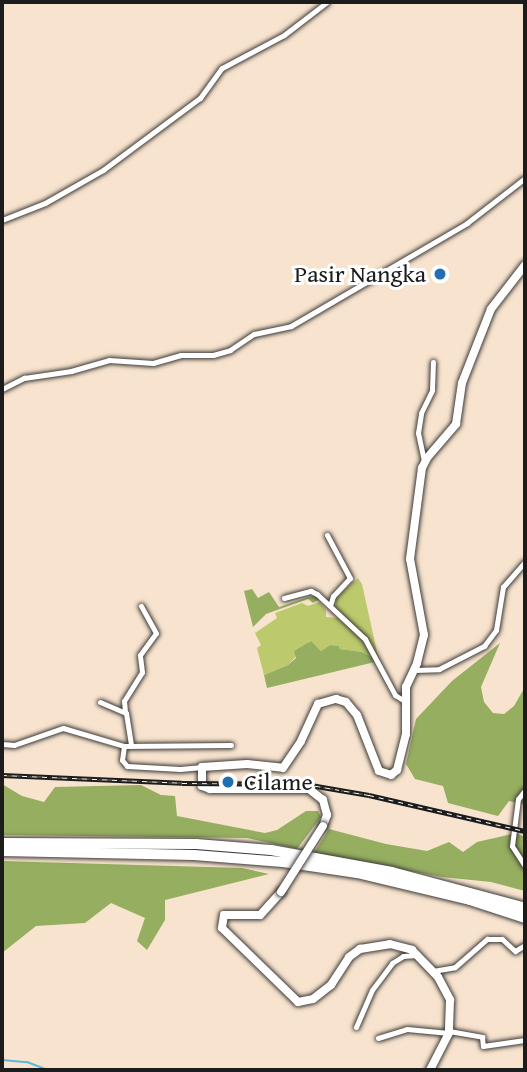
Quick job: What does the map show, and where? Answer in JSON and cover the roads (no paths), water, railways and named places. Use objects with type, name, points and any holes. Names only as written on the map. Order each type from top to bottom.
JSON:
[{"type":"highway","points":[[2,843],[196,844],[271,850],[392,872],[525,908]]},
{"type":"highway","points":[[2,851],[194,855],[283,862],[356,873],[470,900],[525,918]]},
{"type":"street","points":[[2,220],[45,203],[123,157],[200,98],[222,68],[284,35],[327,2]]},
{"type":"street","points":[[2,389],[31,376],[71,371],[109,360],[153,363],[181,355],[213,355],[230,350],[254,334],[291,326],[467,223],[525,178]]},
{"type":"street","points":[[424,464],[456,424],[462,383],[491,309],[525,265]]},
{"type":"street","points":[[124,746],[122,760],[127,766],[202,767],[247,764],[283,768],[301,741],[318,704],[336,699],[346,702],[355,711],[376,767],[382,773],[391,775],[398,767],[405,740],[408,681],[424,635],[410,553],[424,464],[418,433],[421,413],[432,390],[433,362]]},
{"type":"street","points":[[327,535],[350,578],[333,596],[330,606]]},
{"type":"street","points":[[414,670],[439,669],[484,646],[496,630],[503,587],[525,562]]},
{"type":"street","points":[[284,598],[313,592],[330,606],[365,639],[395,695],[406,702]]},
{"type":"street","points":[[131,746],[124,701],[142,672],[140,655],[156,633],[141,607]]},
{"type":"street","points":[[100,702],[125,712]]},
{"type":"street","points":[[2,744],[14,745],[66,728],[124,746],[231,745]]},
{"type":"street","points":[[202,767],[202,786],[210,789],[309,789],[323,800],[327,815],[323,826],[281,892],[260,915],[227,914],[222,917],[221,925],[229,938],[295,1002],[310,1001],[321,994],[359,949],[390,944],[420,956],[433,971],[450,1000],[449,1032],[430,1070]]},
{"type":"street","points":[[525,790],[518,799],[512,846],[525,866]]},
{"type":"street","points":[[433,971],[455,967],[487,939],[502,939],[515,951],[525,945]]},
{"type":"street","points":[[356,1027],[372,990],[392,963],[403,956],[420,956]]},
{"type":"street","points":[[378,1038],[407,1029],[482,1037],[483,1046],[525,1040]]},
{"type":"waterway","points":[[2,1060],[27,1062],[48,1070]]},
{"type":"railway","points":[[2,775],[182,783],[305,784],[369,795],[525,831]]},
{"type":"place","name":"Pasir Nangka","points":[[440,274]]},
{"type":"place","name":"Cilame","points":[[228,782]]}]
